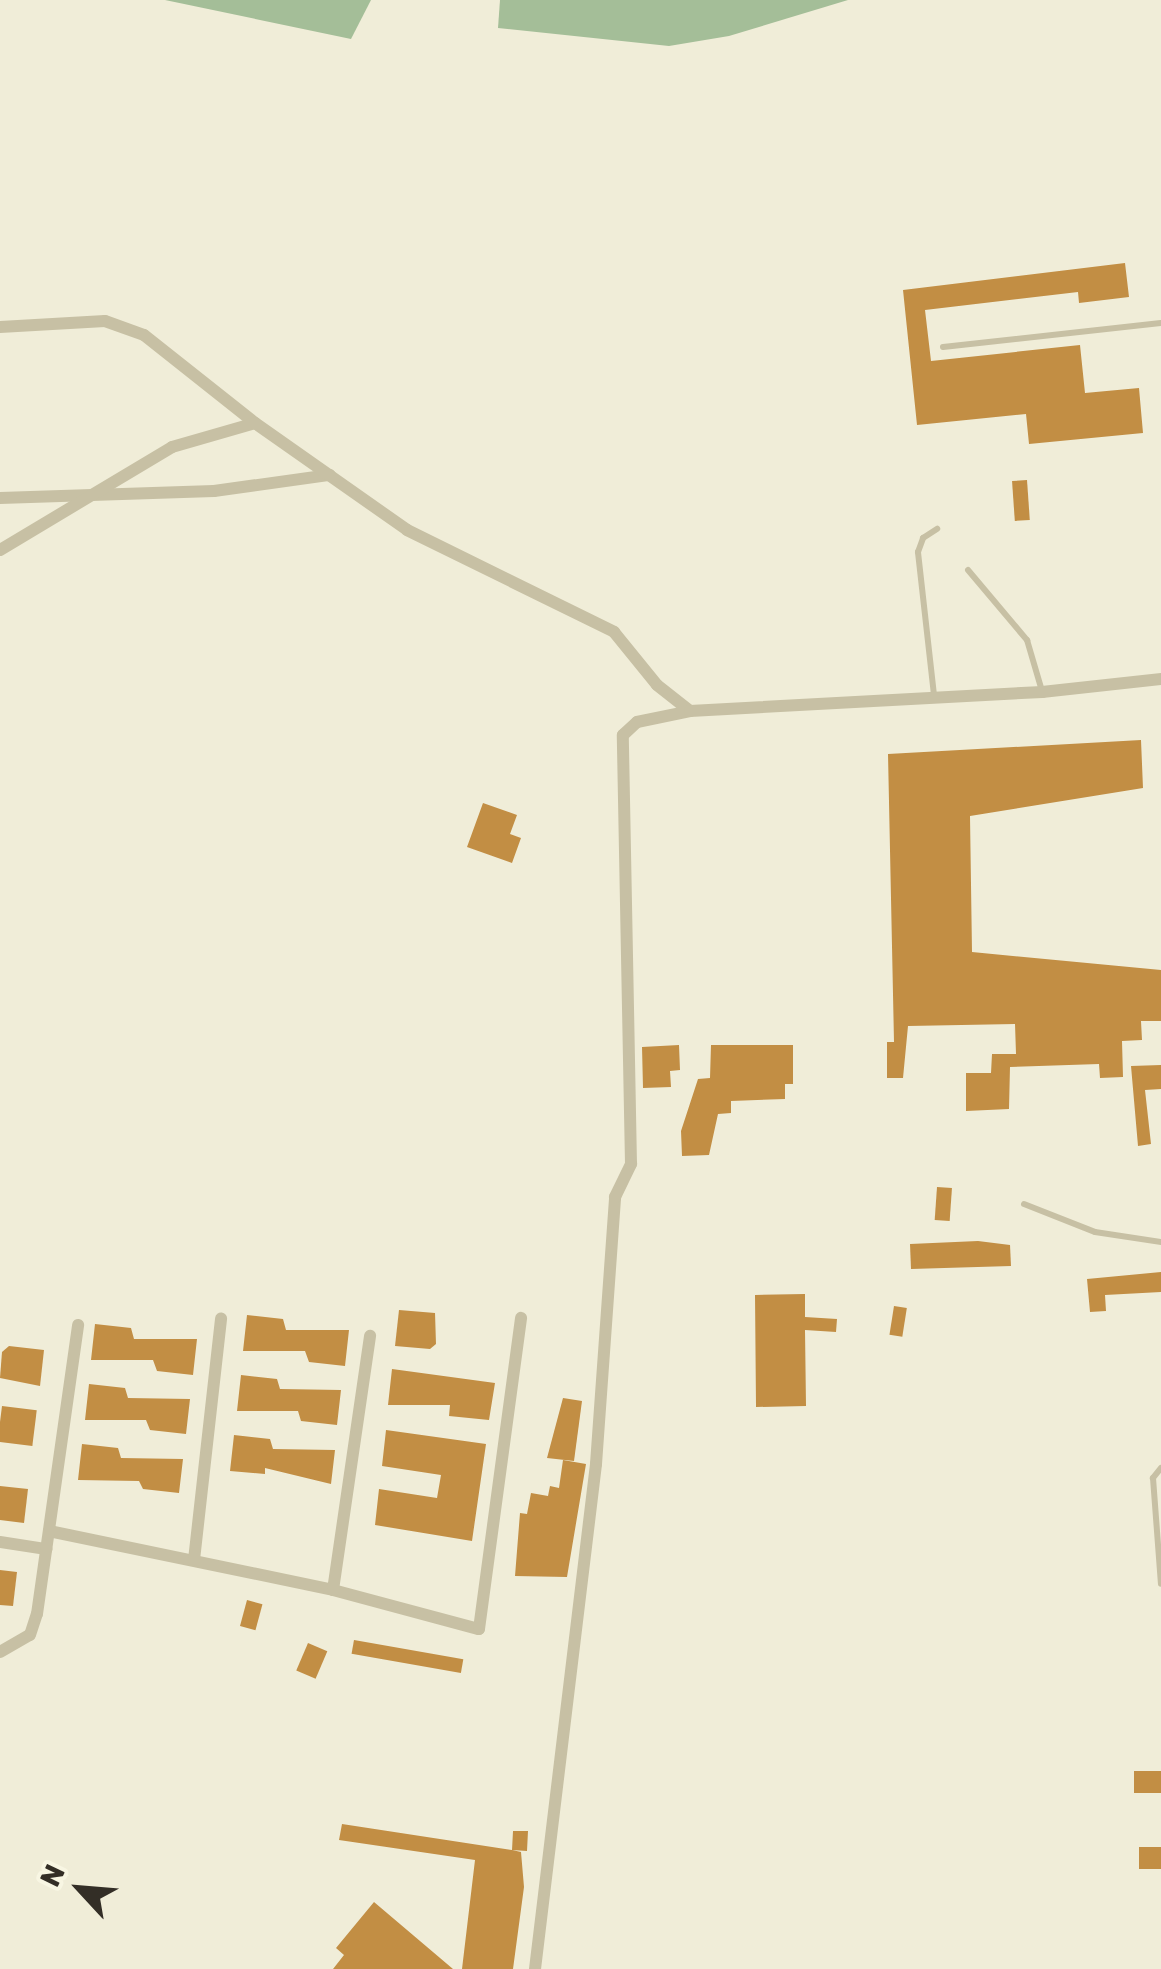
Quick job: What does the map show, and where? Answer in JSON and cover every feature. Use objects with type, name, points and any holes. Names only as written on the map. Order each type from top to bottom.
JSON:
[{"type":"street","points":[[0,327],[105,321],[144,335],[255,423],[463,562],[614,632],[657,685],[690,711]]},
{"type":"street","points":[[0,550],[108,490],[172,447],[255,423]]},
{"type":"street","points":[[0,498],[108,490],[214,491],[330,475]]},
{"type":"street","points":[[534,1969],[596,1464],[615,1197],[631,1164],[620,748],[636,722],[690,711],[1042,692],[1161,678]]},
{"type":"street","points":[[48,1531],[334,1590],[472,1630],[485,1624],[521,1318]]},
{"type":"street","points":[[194,1560],[222,1319]]},
{"type":"street","points":[[0,1652],[30,1636],[78,1325]]},
{"type":"street","points":[[334,1590],[370,1336]]},
{"type":"street","points":[[0,1542],[46,1549]]},
{"type":"lane","points":[[943,347],[1161,323]]},
{"type":"lane","points":[[934,696],[918,552],[922,538],[937,529]]},
{"type":"lane","points":[[968,570],[1027,640],[1042,692]]},
{"type":"lane","points":[[1024,1204],[1095,1232],[1161,1242]]},
{"type":"lane","points":[[1161,1468],[1153,1478],[1161,1584]]},
{"type":"green space","points":[[165,0],[371,0],[351,39]]},
{"type":"green space","points":[[500,0],[848,0],[729,36],[669,46],[498,28]]},
{"type":"building","points":[[1125,263],[1129,297],[1079,303],[1078,292],[925,310],[931,361],[1080,345],[1085,393],[1139,388],[1143,433],[1029,444],[1026,414],[917,425],[903,290]]},
{"type":"building","points":[[1027,480],[1030,520],[1015,521],[1012,481]]},
{"type":"building","points":[[1141,740],[1143,788],[970,816],[972,952],[1161,970],[1161,1021],[1141,1021],[1142,1040],[1122,1041],[1123,1077],[1100,1078],[1099,1064],[1010,1067],[1009,1109],[966,1111],[966,1073],[991,1073],[992,1054],[1016,1054],[1015,1024],[908,1026],[903,1078],[887,1078],[887,1042],[894,1042],[888,754]]},
{"type":"building","points":[[483,803],[517,815],[510,834],[521,838],[512,863],[467,847]]},
{"type":"building","points":[[679,1045],[680,1070],[670,1071],[671,1087],[643,1088],[642,1047]]},
{"type":"building","points":[[711,1045],[793,1045],[793,1084],[785,1084],[785,1099],[731,1101],[731,1113],[718,1114],[709,1155],[682,1156],[681,1131],[698,1079],[710,1078]]},
{"type":"building","points":[[1161,1065],[1161,1089],[1145,1090],[1151,1144],[1138,1146],[1131,1066]]},
{"type":"building","points":[[937,1187],[952,1188],[950,1221],[935,1220]]},
{"type":"building","points":[[978,1241],[1010,1245],[1011,1266],[911,1269],[910,1244]]},
{"type":"building","points":[[1161,1272],[1161,1292],[1105,1295],[1106,1311],[1090,1312],[1087,1279]]},
{"type":"building","points":[[805,1294],[805,1317],[837,1319],[836,1332],[805,1330],[806,1406],[756,1407],[755,1295]]},
{"type":"building","points":[[894,1306],[907,1308],[902,1337],[889,1335]]},
{"type":"building","points":[[399,1310],[435,1313],[436,1344],[430,1349],[395,1346]]},
{"type":"building","points":[[247,1315],[283,1319],[286,1330],[349,1330],[345,1366],[309,1362],[305,1351],[243,1351]]},
{"type":"building","points":[[95,1324],[131,1328],[134,1339],[197,1339],[193,1375],[157,1371],[153,1360],[91,1360]]},
{"type":"building","points":[[9,1346],[44,1350],[40,1386],[0,1378],[2,1352]]},
{"type":"building","points":[[392,1369],[495,1383],[489,1420],[449,1416],[450,1405],[388,1405]]},
{"type":"building","points":[[241,1375],[277,1379],[280,1389],[341,1390],[337,1425],[301,1421],[298,1411],[237,1411]]},
{"type":"building","points":[[89,1384],[125,1388],[128,1398],[190,1399],[186,1434],[150,1430],[146,1420],[85,1420]]},
{"type":"building","points":[[563,1398],[582,1401],[574,1461],[547,1458]]},
{"type":"building","points":[[2,1406],[37,1410],[32,1446],[0,1442]]},
{"type":"building","points":[[386,1430],[486,1444],[472,1541],[375,1525],[379,1489],[437,1498],[441,1475],[382,1466]]},
{"type":"building","points":[[234,1435],[270,1439],[273,1449],[335,1450],[331,1484],[265,1468],[265,1474],[230,1471]]},
{"type":"building","points":[[82,1444],[118,1448],[121,1458],[183,1459],[179,1493],[143,1489],[139,1481],[78,1480]]},
{"type":"building","points":[[563,1460],[586,1464],[567,1577],[515,1576],[520,1513],[527,1514],[531,1493],[548,1496],[550,1486],[559,1488]]},
{"type":"building","points":[[0,1486],[28,1489],[24,1523],[0,1520]]},
{"type":"building","points":[[0,1570],[17,1572],[13,1606],[0,1605]]},
{"type":"building","points":[[247,1600],[262,1604],[255,1630],[240,1626]]},
{"type":"building","points":[[354,1640],[463,1659],[461,1673],[352,1654]]},
{"type":"building","points":[[308,1643],[327,1651],[316,1679],[296,1671]]},
{"type":"building","points":[[1134,1771],[1161,1771],[1161,1793],[1134,1793]]},
{"type":"building","points":[[342,1824],[521,1852],[524,1887],[513,1969],[462,1969],[475,1860],[339,1840]]},
{"type":"building","points":[[513,1831],[528,1831],[527,1851],[512,1850]]},
{"type":"building","points":[[1139,1847],[1161,1847],[1161,1869],[1139,1869]]},
{"type":"building","points":[[374,1902],[453,1969],[333,1969],[344,1955],[336,1948]]}]
